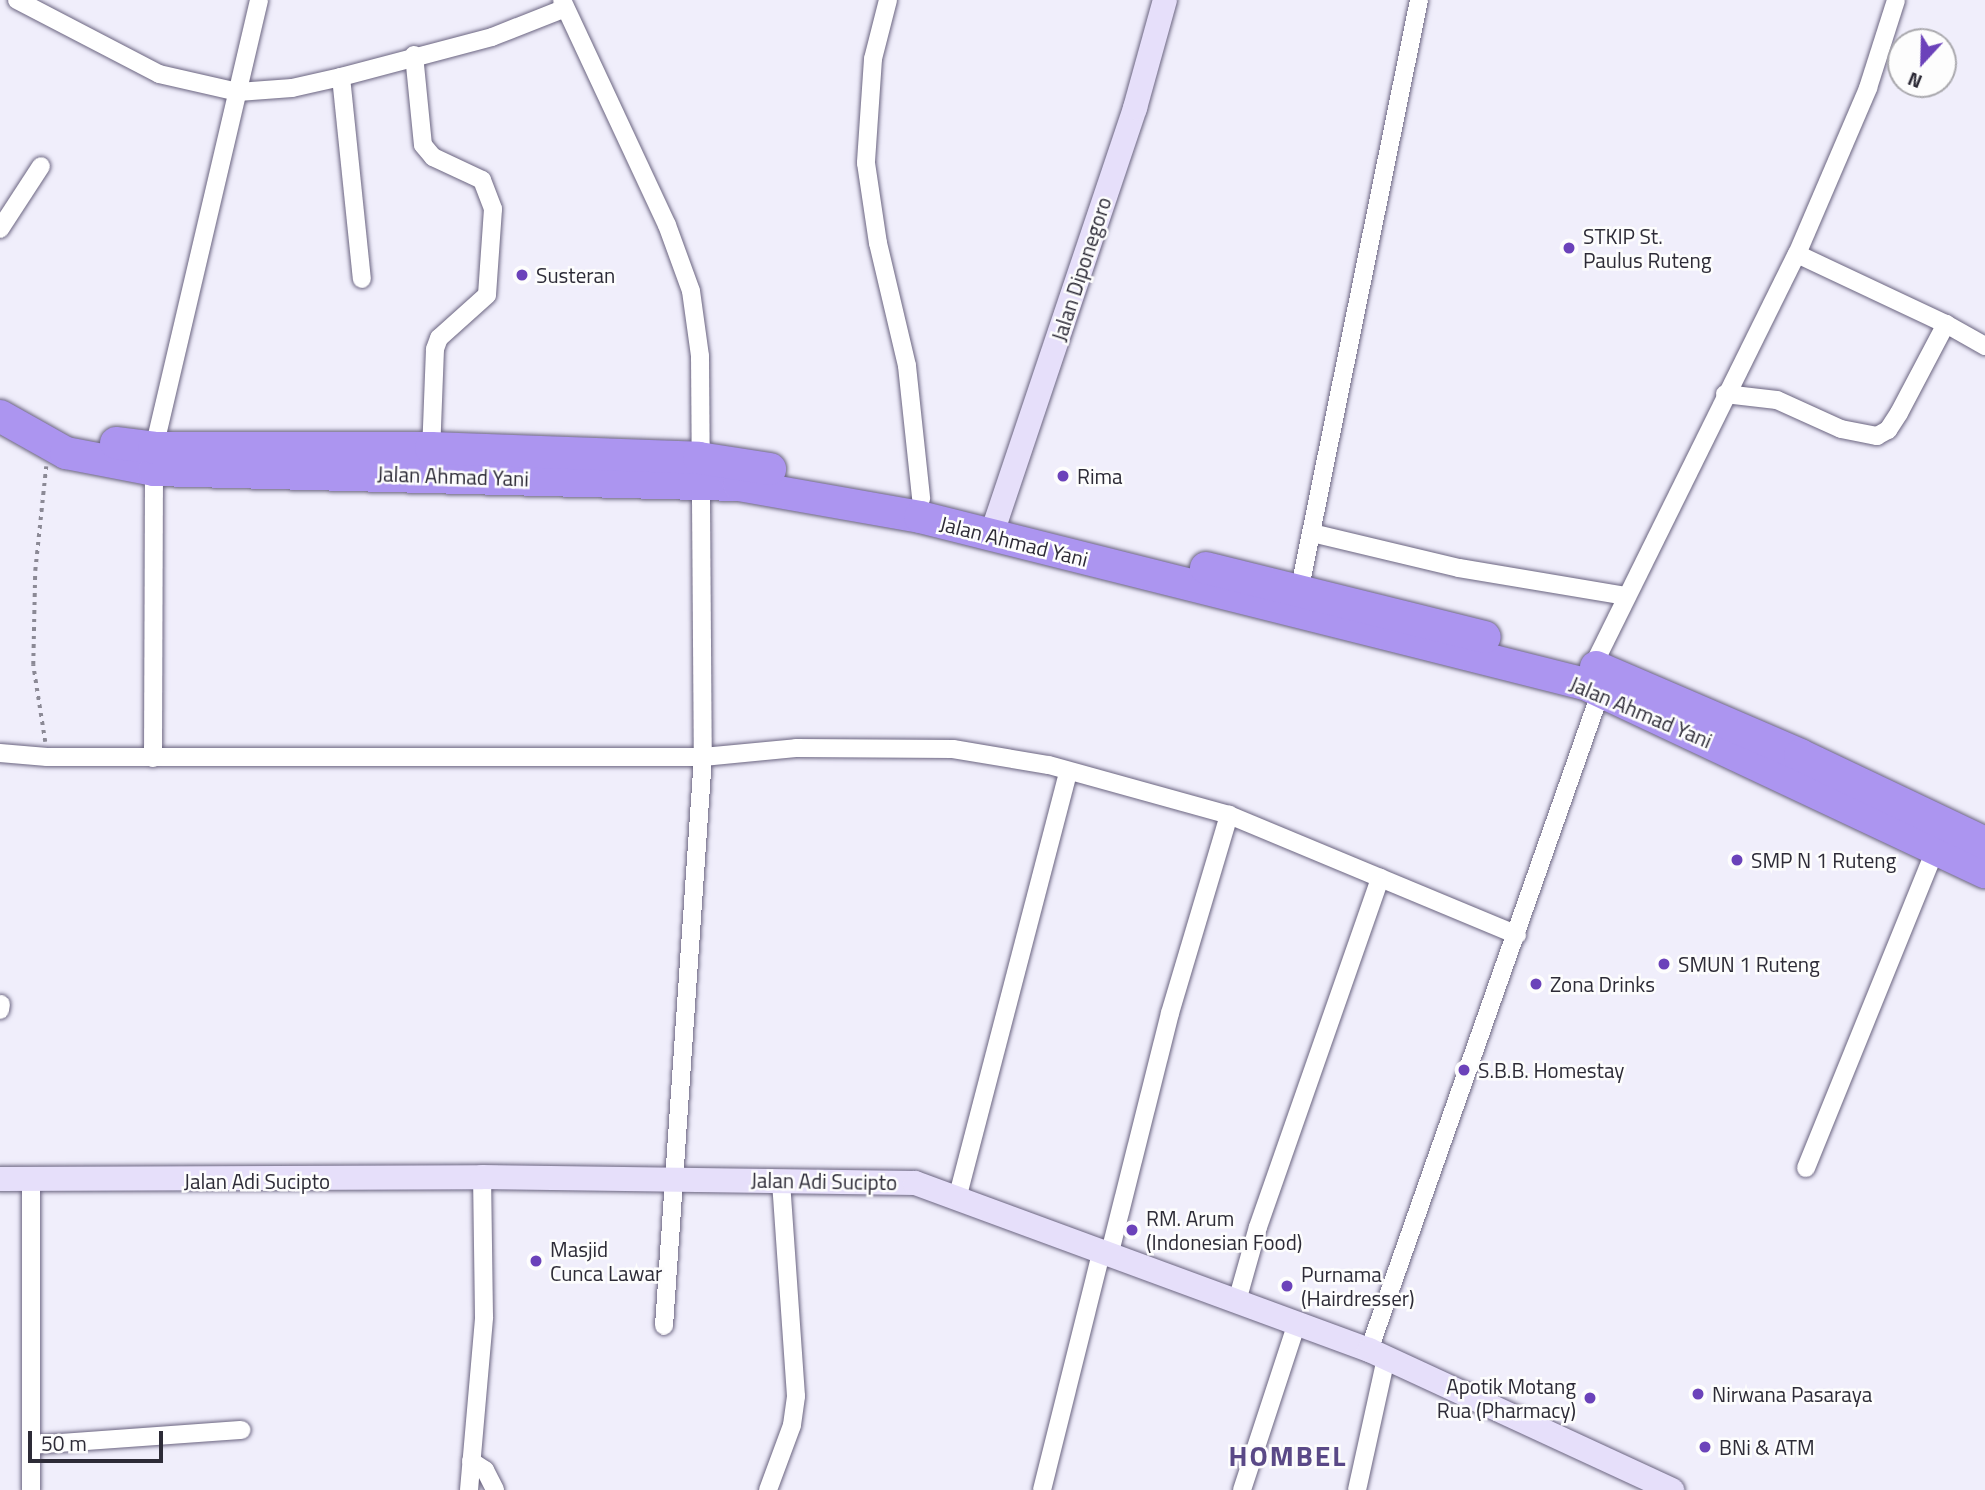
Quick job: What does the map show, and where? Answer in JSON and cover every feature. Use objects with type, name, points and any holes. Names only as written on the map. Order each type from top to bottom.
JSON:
[{"type":"highway","name":"Jalan Ahmad Yani","points":[[0,394],[71,433],[154,459]]},
{"type":"highway","name":"Jalan Ahmad Yani","points":[[0,416],[52,445],[107,464],[154,459],[430,461],[699,471],[921,498],[994,528]]},
{"type":"highway","name":"Jalan Ahmad Yani","points":[[699,471],[789,491],[994,528],[1298,599],[1593,680],[1795,767],[1941,837],[1985,872]]},
{"type":"highway","name":"Jalan Ahmad Yani","points":[[1941,837],[1985,843]]},
{"type":"street","points":[[17,0],[159,74],[238,92],[292,88],[492,37],[563,4],[667,225],[691,291],[700,356],[703,757],[664,1326]]},
{"type":"street","points":[[153,758],[154,459],[259,0]]},
{"type":"street","points":[[888,0],[873,60],[866,163],[878,243],[907,366],[921,498]]},
{"type":"street","name":"Jalan Diponegoro","points":[[994,528],[1135,108],[1165,0]]},
{"type":"street","points":[[1298,599],[1419,0]]},
{"type":"street","points":[[1357,1490],[1377,1354],[1517,935],[1593,680],[1627,596],[1725,394],[1797,254],[1868,88],[1896,0]]},
{"type":"street","points":[[414,55],[423,145],[433,157],[482,180],[493,209],[486,295],[439,338],[435,349],[430,461]]},
{"type":"street","points":[[341,77],[362,279]]},
{"type":"street","points":[[0,229],[41,166]]},
{"type":"street","points":[[1797,254],[1946,324],[1985,346]]},
{"type":"street","points":[[1725,394],[1777,400],[1841,429],[1877,436],[1888,430],[1899,413],[1946,324]]},
{"type":"street","points":[[1312,533],[1459,568],[1627,596]]},
{"type":"street","points":[[0,754],[153,758],[703,757],[796,748],[953,749],[1068,772],[1229,815],[1517,935]]},
{"type":"street","points":[[958,1195],[1068,772]]},
{"type":"street","points":[[1042,1490],[1170,1013],[1229,815]]},
{"type":"street","points":[[1806,1168],[1941,837]]},
{"type":"street","points":[[1237,1301],[1258,1227],[1380,878]]},
{"type":"street","points":[[469,1490],[484,1317],[482,1177]]},
{"type":"street","name":"Jalan Adi Sucipto","points":[[0,1179],[31,1182],[482,1177],[904,1182],[958,1195],[1377,1354],[1672,1490]]},
{"type":"street","points":[[768,1490],[792,1425],[796,1396],[780,1180]]},
{"type":"street","points":[[31,1182],[32,1490]]},
{"type":"street","points":[[1242,1490],[1297,1323]]},
{"type":"street","points":[[32,1446],[241,1430]]},
{"type":"street","points":[[471,1461],[485,1470],[495,1490]]},
{"type":"path","points":[[47,757],[33,665],[40,509],[52,445]]},
{"type":"place","name":"STKIP St. Paulus Ruteng","points":[[1569,248]]},
{"type":"place","name":"Susteran","points":[[522,275]]},
{"type":"place","name":"Rima","points":[[1063,476]]},
{"type":"place","name":"SMP N 1 Ruteng","points":[[1737,860]]},
{"type":"place","name":"SMUN 1 Ruteng","points":[[1664,964]]},
{"type":"place","name":"Zona Drinks","points":[[1536,984]]},
{"type":"place","name":"S.B.B. Homestay","points":[[1464,1070]]},
{"type":"place","name":"RM. Arum (Indonesian Food)","points":[[1132,1230]]},
{"type":"place","name":"Masjid Cunca Lawar","points":[[536,1261]]},
{"type":"place","name":"Purnama (Hairdresser)","points":[[1287,1286]]},
{"type":"place","name":"Nirwana Pasaraya","points":[[1698,1394]]},
{"type":"place","name":"Apotik Motang Rua (Pharmacy)","points":[[1590,1398]]},
{"type":"place","name":"BNi & ATM","points":[[1705,1447]]},
{"type":"district","name":"HOMBEL","points":[[1288,1456]]}]
